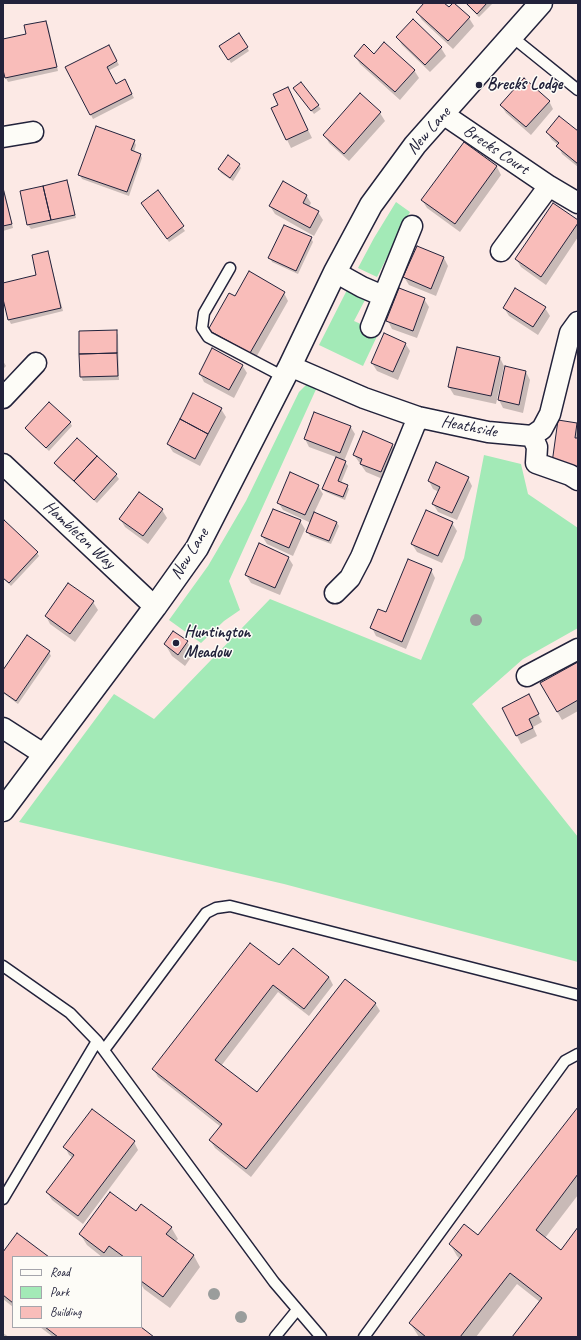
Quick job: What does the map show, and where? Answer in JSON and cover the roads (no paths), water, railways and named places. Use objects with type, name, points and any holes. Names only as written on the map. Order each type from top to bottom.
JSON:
[{"type":"street","name":"New Lane","points":[[3,810],[46,755],[197,548],[287,371],[335,272],[371,205],[414,145],[541,3]]},
{"type":"street","name":"Brecks Court","points":[[443,114],[549,186],[578,203]]},
{"type":"street","points":[[3,137],[32,132]]},
{"type":"street","points":[[501,251],[549,186]]},
{"type":"street","points":[[371,327],[412,226]]},
{"type":"street","points":[[335,272],[362,287],[383,296]]},
{"type":"street","points":[[578,322],[570,332],[550,414],[542,429],[532,436],[537,447],[536,463],[570,475],[578,480]]},
{"type":"street","points":[[3,398],[36,363]]},
{"type":"street","name":"Heathside","points":[[287,371],[418,417],[488,432],[532,436]]},
{"type":"street","points":[[335,593],[350,578],[361,557],[418,417]]},
{"type":"street","name":"Hambleton Way","points":[[3,464],[155,607]]},
{"type":"street","points":[[527,676],[578,649]]},
{"type":"street","points":[[3,728],[46,755]]},
{"type":"lane","points":[[511,36],[578,90]]},
{"type":"lane","points":[[230,268],[204,313],[202,328],[208,337],[287,371]]},
{"type":"lane","points":[[104,1050],[206,913],[216,908],[230,906],[578,995]]},
{"type":"lane","points":[[3,966],[70,1013],[97,1041],[274,1282],[321,1337]]},
{"type":"lane","points":[[3,1199],[97,1041]]},
{"type":"lane","points":[[364,1337],[565,1061],[578,1054]]},
{"type":"lane","points":[[275,1337],[297,1310]]},
{"type":"place","name":"Brecks Lodge","points":[[479,85]]},
{"type":"place","name":"Huntington Meadow","points":[[176,643]]}]
